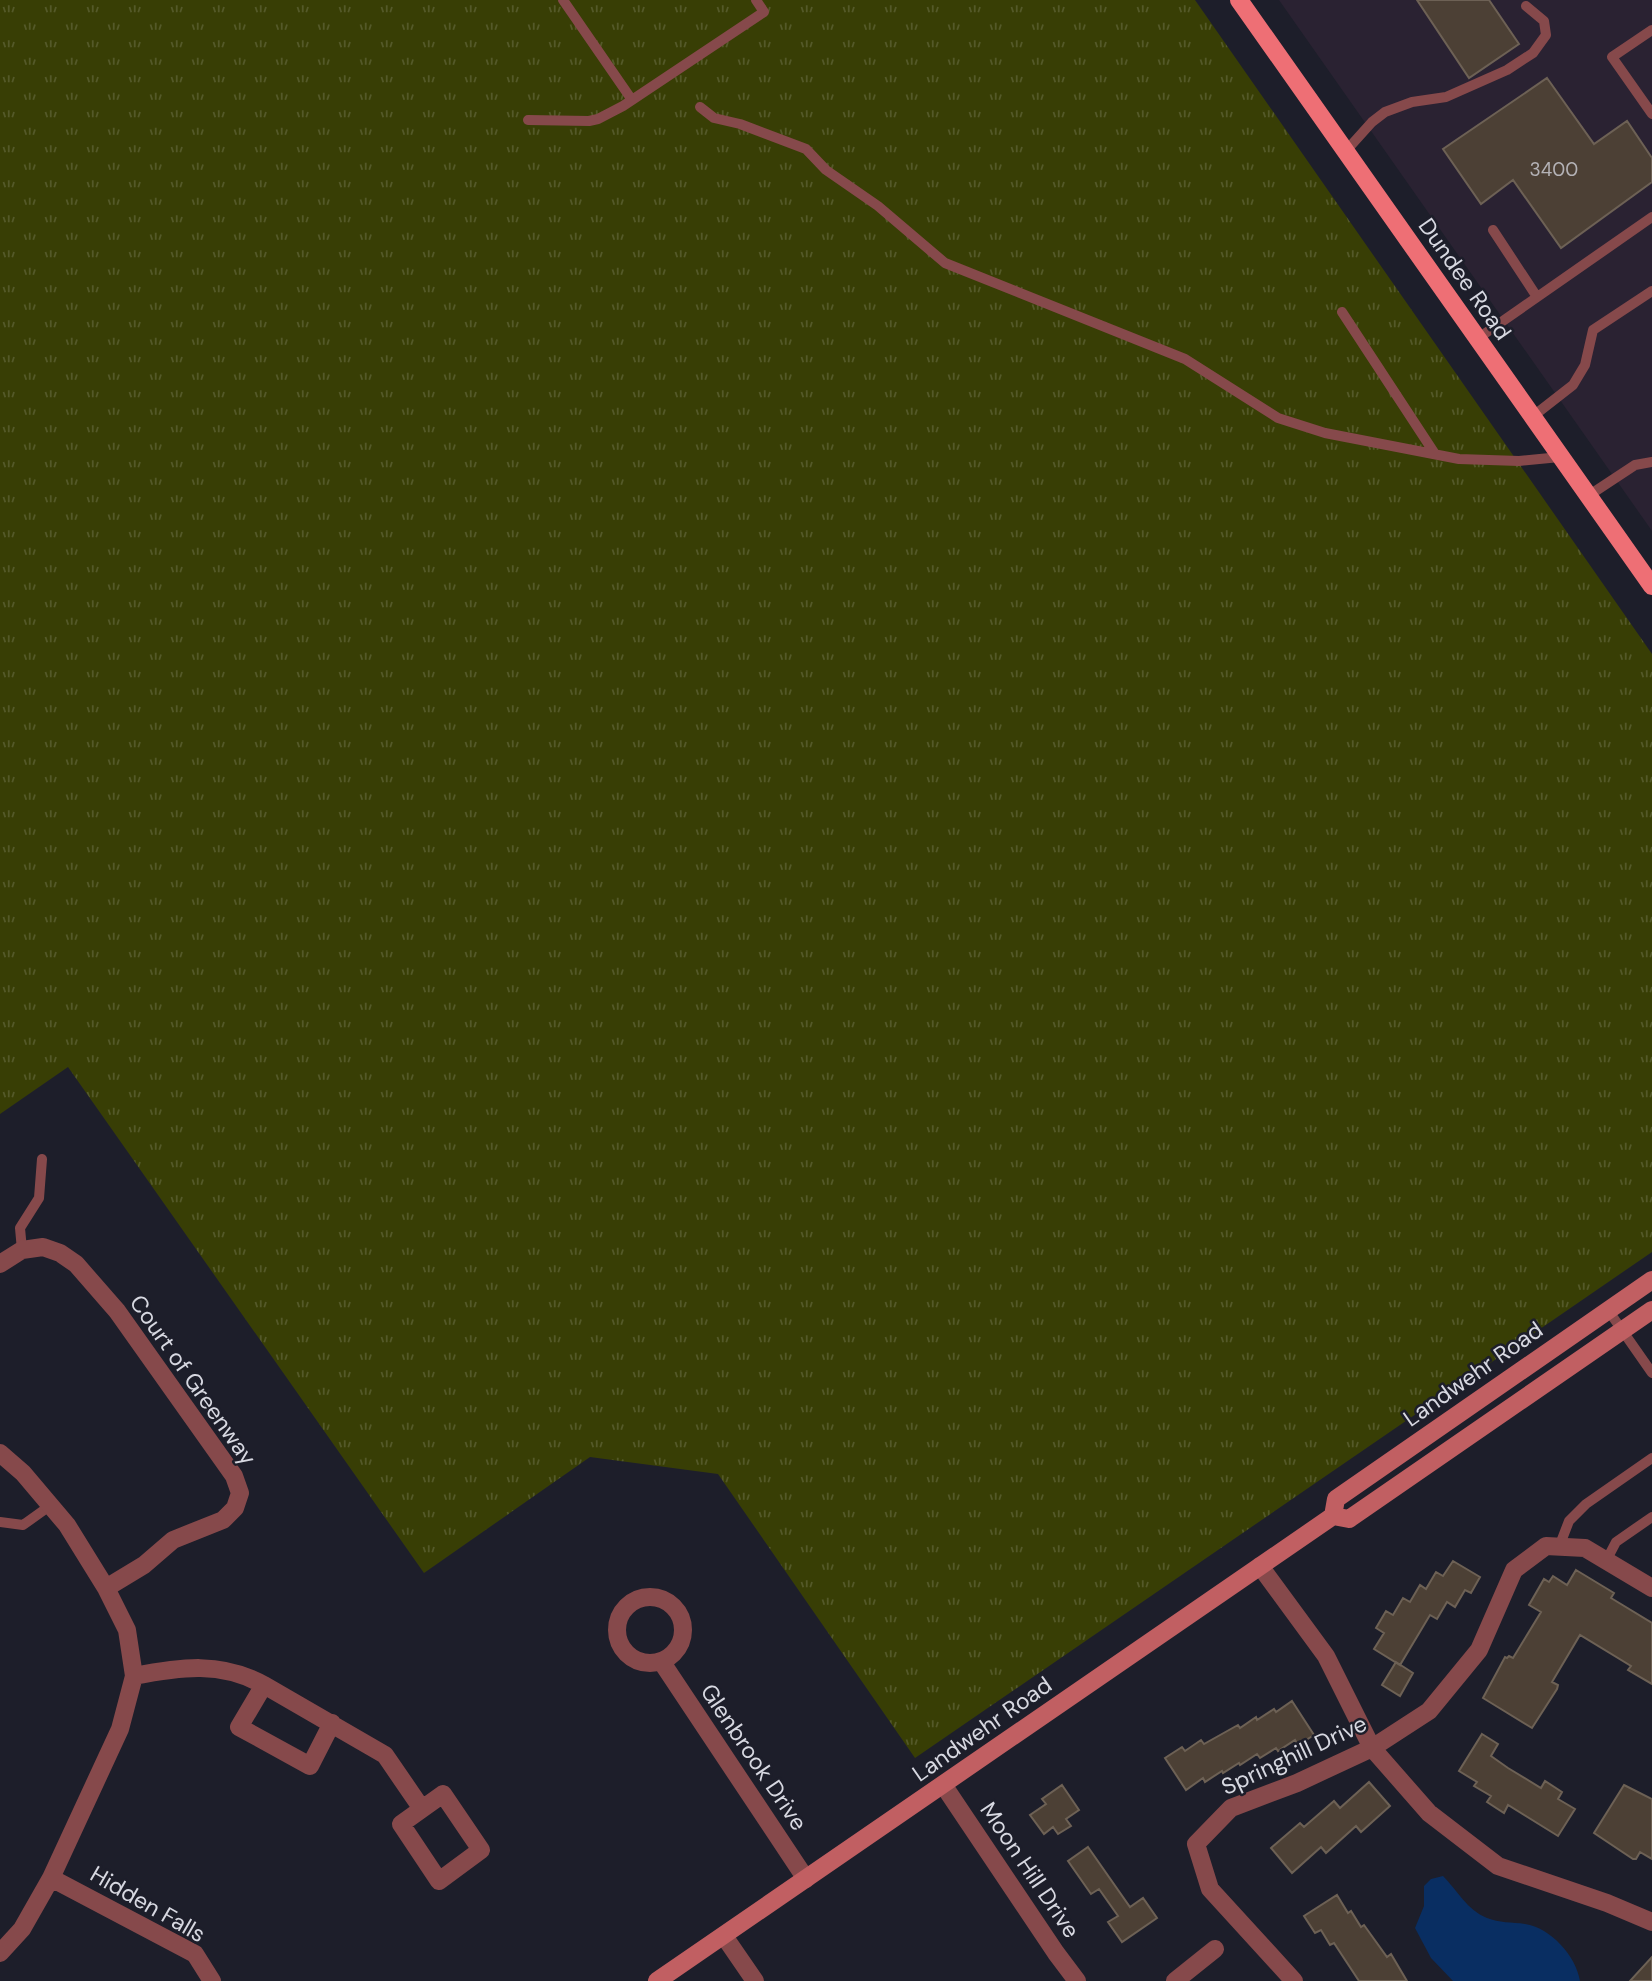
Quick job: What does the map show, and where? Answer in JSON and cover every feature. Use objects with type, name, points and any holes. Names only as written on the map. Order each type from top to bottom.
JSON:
[{"type":"main road","name":"Dundee Road","points":[[1239,0],[1652,586]]},
{"type":"main road","name":"Landwehr Road","points":[[1333,1516],[1336,1499],[1652,1280]]},
{"type":"main road","name":"Landwehr Road","points":[[657,1981],[1333,1516],[1349,1519],[1652,1310]]},
{"type":"street","name":"Court of Greenway","points":[[22,1250],[43,1247],[60,1253],[76,1264],[117,1311],[148,1354],[234,1476],[240,1493],[235,1508],[223,1520],[173,1540],[144,1565],[106,1588]]},
{"type":"street","points":[[0,1264],[22,1250]]},
{"type":"street","points":[[0,1453],[23,1473],[67,1525],[106,1588],[127,1630],[134,1676],[120,1729],[51,1878],[22,1929],[0,1953]]},
{"type":"street","name":"Springhill Drive","points":[[1294,1981],[1210,1889],[1196,1843],[1231,1808],[1297,1783],[1372,1748],[1429,1711],[1479,1650],[1514,1570],[1546,1546],[1559,1547]]},
{"type":"street","points":[[1559,1547],[1585,1548],[1652,1588]]},
{"type":"street","points":[[1260,1566],[1326,1656],[1372,1748],[1429,1813],[1498,1866],[1607,1903],[1652,1922]]},
{"type":"street","name":"Glenbrook Drive","points":[[661,1661],[806,1879]]},
{"type":"street","points":[[134,1676],[182,1667],[218,1669],[253,1679],[385,1755],[422,1809]]},
{"type":"street","points":[[264,1685],[239,1727],[310,1766],[332,1723]]},
{"type":"street","name":"Moon Hill Drive","points":[[944,1786],[1077,1981]]},
{"type":"street","points":[[443,1794],[481,1850],[439,1881],[401,1824],[422,1809],[443,1794]]},
{"type":"street","name":"Hidden Falls","points":[[51,1878],[195,1954],[212,1981]]},
{"type":"street","points":[[723,1936],[755,1981]]},
{"type":"street","points":[[1175,1981],[1215,1949]]},
{"type":"lane","points":[[563,0],[632,100]]},
{"type":"lane","points":[[528,120],[598,119],[632,100],[764,12],[756,0]]},
{"type":"lane","points":[[1345,152],[1385,112],[1412,102],[1446,97],[1507,70],[1532,53],[1546,35],[1544,21],[1527,2]]},
{"type":"lane","points":[[1652,30],[1612,57],[1652,114]]},
{"type":"lane","points":[[700,107],[713,118],[740,124],[806,149],[826,170],[878,206],[945,263],[1185,359],[1278,418],[1325,433],[1459,459],[1519,461],[1560,457]]},
{"type":"lane","points":[[1477,340],[1652,217]]},
{"type":"lane","points":[[1493,230],[1537,297]]},
{"type":"lane","points":[[1532,416],[1573,386],[1584,365],[1594,330],[1652,292]]},
{"type":"lane","points":[[1342,312],[1435,454]]},
{"type":"lane","points":[[1588,496],[1634,466],[1652,462]]},
{"type":"lane","points":[[22,1250],[20,1228],[38,1198],[42,1159]]},
{"type":"lane","points":[[1608,1310],[1652,1373]]},
{"type":"lane","points":[[1559,1547],[1569,1521],[1587,1504],[1652,1458]]},
{"type":"lane","points":[[0,1522],[23,1525],[51,1505]]},
{"type":"lane","points":[[1606,1561],[1616,1542],[1652,1517]]},
{"type":"shaded area","points":[[1279,0],[1652,0],[1652,531]]},
{"type":"green space","points":[[0,0],[1195,0],[1652,654],[1652,1252],[915,1758],[718,1474],[590,1457],[424,1573],[68,1067],[0,1114]]},
{"type":"water","points":[[1443,1876],[1468,1905],[1487,1918],[1525,1924],[1553,1937],[1568,1953],[1580,1981],[1453,1981],[1431,1958],[1415,1928],[1424,1906],[1424,1886],[1431,1879]]},
{"type":"building","points":[[1417,0],[1489,0],[1519,44],[1469,78]]},
{"type":"building","points":[[1547,78],[1594,144],[1627,121],[1652,158],[1652,182],[1561,248],[1513,180],[1481,204],[1443,149]]},
{"type":"building","points":[[1453,1561],[1480,1577],[1471,1593],[1465,1590],[1455,1607],[1447,1602],[1437,1619],[1430,1615],[1400,1665],[1374,1649],[1384,1633],[1376,1628],[1386,1611],[1393,1615],[1403,1598],[1410,1602],[1420,1585],[1426,1589],[1436,1572],[1443,1576]]},
{"type":"building","points":[[1576,1570],[1614,1593],[1611,1598],[1652,1623],[1652,1684],[1628,1670],[1631,1666],[1580,1635],[1552,1682],[1558,1685],[1557,1689],[1532,1728],[1483,1698],[1505,1657],[1513,1658],[1541,1612],[1529,1605],[1544,1579],[1549,1582],[1553,1576],[1567,1585]]},
{"type":"building","points":[[1396,1662],[1413,1673],[1400,1696],[1382,1685]]},
{"type":"building","points":[[1292,1701],[1314,1735],[1298,1745],[1295,1740],[1260,1758],[1257,1754],[1205,1782],[1203,1778],[1186,1790],[1165,1758],[1182,1747],[1185,1751],[1201,1740],[1204,1744],[1238,1725],[1240,1728],[1256,1717],[1257,1720],[1274,1709],[1276,1712]]},
{"type":"building","points":[[1482,1734],[1498,1744],[1491,1756],[1541,1788],[1545,1781],[1562,1792],[1558,1799],[1575,1809],[1558,1836],[1508,1805],[1504,1813],[1487,1802],[1491,1796],[1474,1786],[1477,1782],[1459,1771]]},
{"type":"building","points":[[1369,1782],[1390,1806],[1361,1832],[1356,1826],[1326,1853],[1321,1847],[1292,1873],[1271,1848],[1300,1823],[1304,1827],[1334,1801],[1340,1808]]},
{"type":"building","points":[[1062,1785],[1079,1810],[1066,1819],[1071,1826],[1058,1834],[1053,1827],[1044,1834],[1030,1815],[1046,1804],[1042,1799]]},
{"type":"building","points":[[1624,1785],[1652,1799],[1652,1859],[1640,1852],[1636,1859],[1633,1859],[1594,1833]]},
{"type":"building","points":[[1088,1847],[1130,1907],[1143,1898],[1157,1918],[1122,1942],[1108,1922],[1118,1916],[1099,1889],[1091,1894],[1068,1861]]},
{"type":"building","points":[[1337,1895],[1348,1913],[1351,1911],[1361,1927],[1364,1925],[1387,1957],[1391,1954],[1407,1981],[1359,1981],[1334,1943],[1330,1945],[1321,1930],[1315,1933],[1304,1916]]},
{"type":"building","points":[[1652,1957],[1652,1981],[1630,1981]]}]
